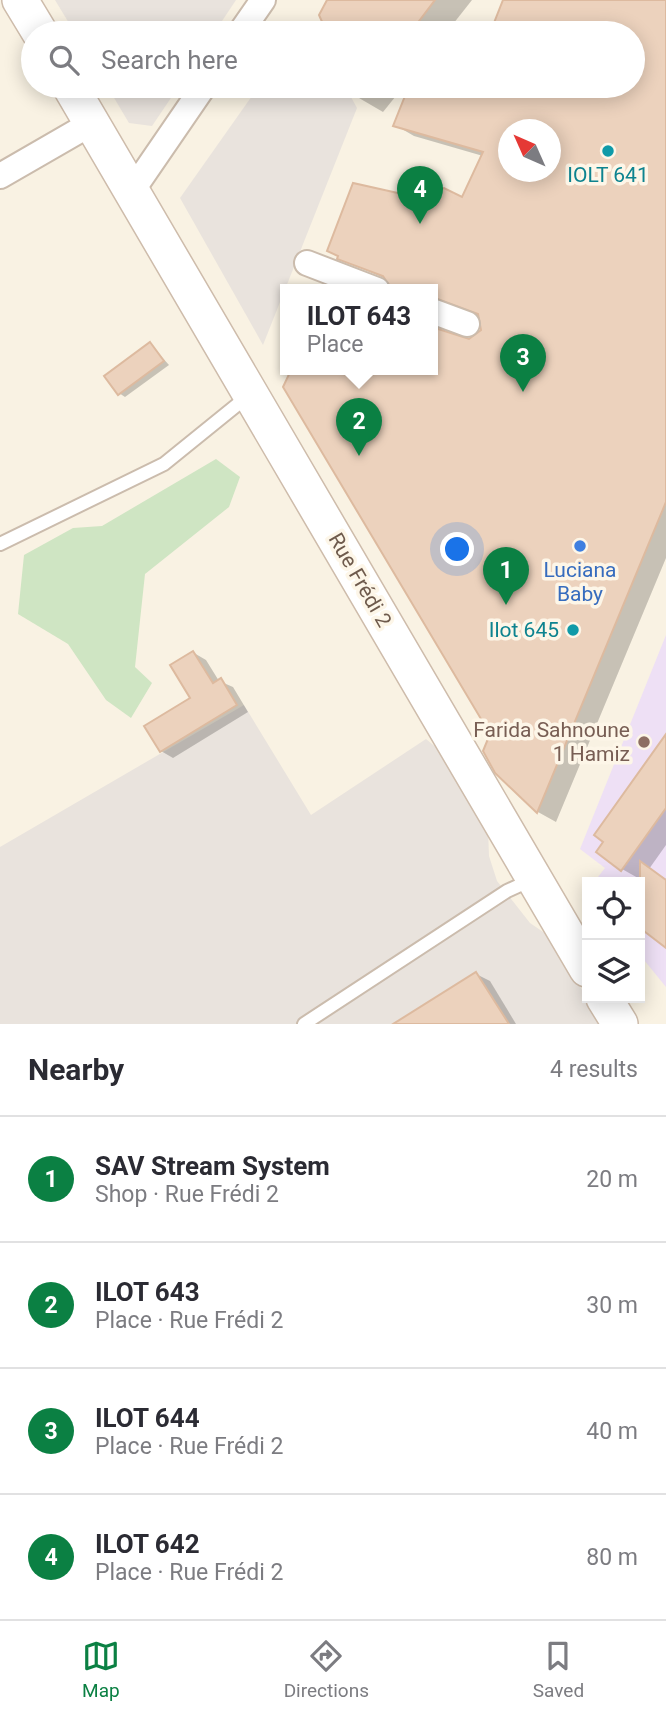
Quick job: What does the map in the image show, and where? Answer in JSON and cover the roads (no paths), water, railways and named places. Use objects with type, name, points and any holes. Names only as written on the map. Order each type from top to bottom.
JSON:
[{"type":"street","points":[[20,0],[33,21]]},
{"type":"street","points":[[248,21],[263,0]]},
{"type":"street","name":"Rue Frédi 2","points":[[78,98],[582,960]]},
{"type":"street","points":[[132,191],[196,98]]},
{"type":"street","points":[[0,176],[92,123]]},
{"type":"street","points":[[307,263],[361,284]]},
{"type":"street","points":[[438,313],[467,324]]},
{"type":"street","points":[[607,1003],[620,1024]]},
{"type":"lane","points":[[0,544],[164,464],[251,394]]},
{"type":"lane","points":[[304,1024],[507,891],[534,878]]},
{"type":"place","name":"IOLT 641","points":[[608,151]]},
{"type":"place","name":"ILOT 642","points":[[420,224]]},
{"type":"place","name":"ILOT 644","points":[[523,392]]},
{"type":"place","name":"ILOT 643","points":[[359,456]]},
{"type":"place","name":"Luciana Baby","points":[[580,546]]},
{"type":"place","name":"SAV Stream System","points":[[506,605]]},
{"type":"place","name":"Ilot 645","points":[[573,630]]},
{"type":"place","name":"Farida Sahnoune 1 Hamiz","points":[[644,742]]}]
